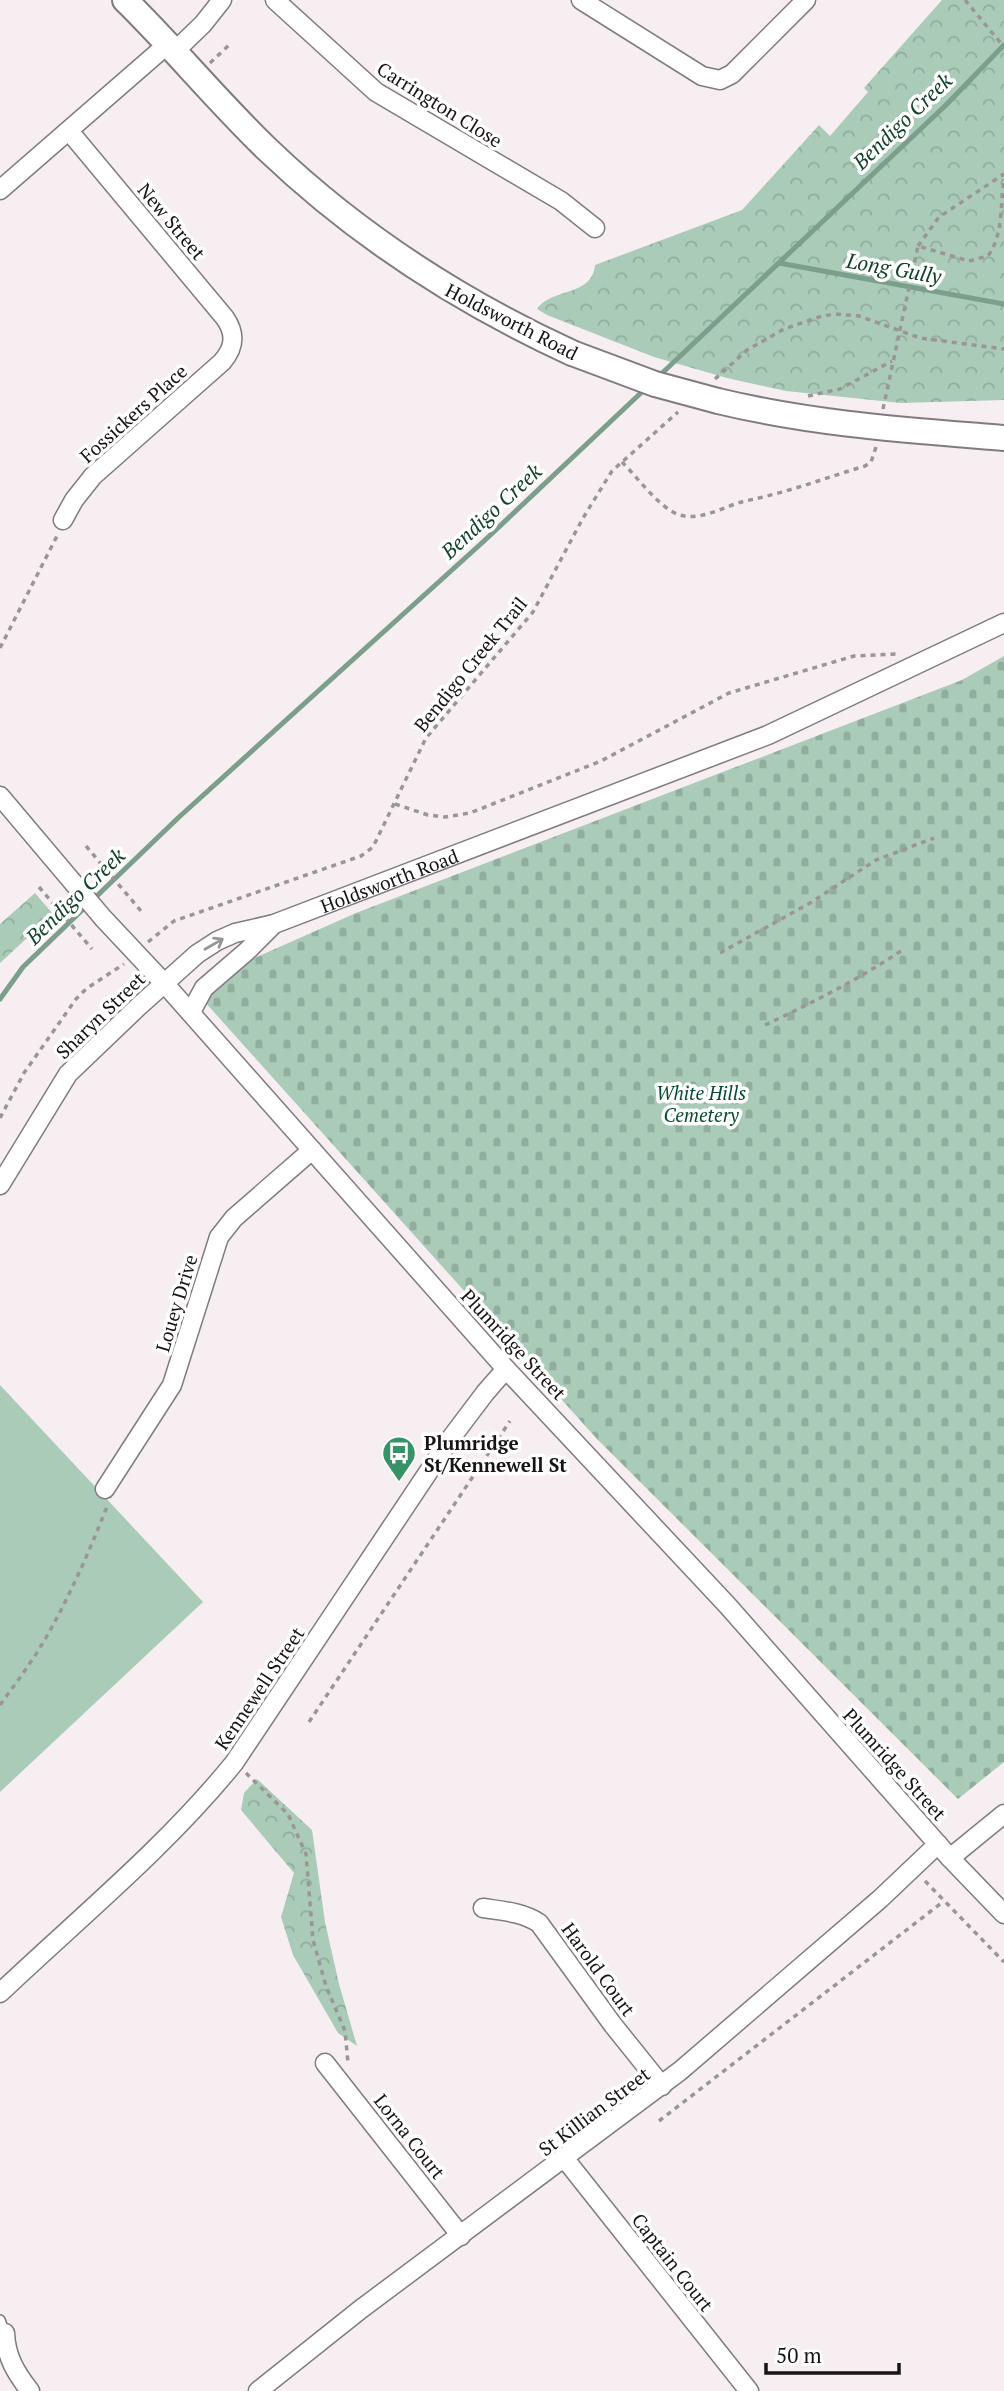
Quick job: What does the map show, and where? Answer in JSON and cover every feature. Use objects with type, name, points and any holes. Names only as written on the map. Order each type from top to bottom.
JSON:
[{"type":"main road","points":[[125,0],[172,47]]},
{"type":"main road","points":[[139,0],[172,47]]},
{"type":"main road","name":"Holdsworth Road","points":[[172,47],[266,148],[322,199],[373,240],[458,295],[529,333],[572,353],[655,384],[716,391],[827,422],[1004,438]]},
{"type":"main road","name":"Holdsworth Road","points":[[940,433],[1004,430]]},
{"type":"street","points":[[0,190],[203,24],[222,0]]},
{"type":"street","name":"Carrington Close","points":[[275,0],[376,92],[561,201],[595,228]]},
{"type":"street","points":[[581,0],[692,71],[720,80],[732,74],[806,0]]},
{"type":"street","name":"New Street","points":[[69,131],[225,318],[231,326],[234,341]]},
{"type":"street","name":"Fossickers Place","points":[[64,520],[74,500],[93,476],[222,362],[234,341]]},
{"type":"street","name":"Holdsworth Road","points":[[164,982],[197,954],[235,933],[274,924],[768,735],[1004,623]]},
{"type":"street","name":"Plumridge Street","points":[[0,796],[71,882],[191,1012],[506,1369],[728,1606],[944,1851],[1004,1914]]},
{"type":"street","name":"Holdsworth Road","points":[[191,1012],[204,988],[274,924]]},
{"type":"street","name":"Sharyn Street","points":[[0,1185],[68,1074],[164,982]]},
{"type":"street","name":"Louey Drive","points":[[107,1495],[172,1385],[219,1237],[234,1218],[312,1150]]},
{"type":"street","name":"Kennewell Street","points":[[0,1993],[193,1811],[234,1763],[451,1438],[506,1369]]},
{"type":"street","name":"St Killian Street","points":[[258,2391],[361,2309],[662,2086],[944,1851],[1004,1814]]},
{"type":"street","name":"Harold Court","points":[[483,1908],[516,1912],[539,1923],[662,2086]]},
{"type":"street","name":"Lorna Court","points":[[325,2063],[461,2236]]},
{"type":"street","name":"Captain Court","points":[[565,2159],[749,2391]]},
{"type":"street","points":[[3,2327],[11,2362],[30,2391]]},
{"type":"path","points":[[965,0],[1004,47]]},
{"type":"path","points":[[918,246],[969,261],[988,256],[1001,228],[1004,176]]},
{"type":"path","points":[[883,412],[918,246],[939,217],[1004,176]]},
{"type":"path","points":[[716,391],[753,346],[784,329],[822,316],[859,316],[898,331],[937,341],[1004,349]]},
{"type":"path","points":[[799,397],[840,389],[892,361]]},
{"type":"path","name":"Bendigo Creek Trail","points":[[144,946],[174,921],[367,852],[373,847],[426,738],[533,612],[583,518],[612,471],[683,407]]},
{"type":"path","points":[[622,462],[667,508],[686,517],[781,494],[865,466],[874,457],[877,442]]},
{"type":"path","points":[[0,648],[64,520]]},
{"type":"path","points":[[395,804],[445,817],[470,813],[601,761],[729,693],[854,656],[908,653]]},
{"type":"path","points":[[720,953],[810,903],[876,860],[934,838]]},
{"type":"path","points":[[86,846],[141,911]]},
{"type":"path","points":[[39,887],[92,949]]},
{"type":"path","points":[[765,1025],[824,998],[874,970],[904,949]]},
{"type":"path","points":[[0,1118],[29,1066],[76,999],[130,959]]},
{"type":"path","points":[[309,1722],[510,1420]]},
{"type":"path","points":[[0,1705],[59,1614],[84,1564],[107,1495]]},
{"type":"path","points":[[234,1763],[288,1814],[306,1854],[313,1940],[326,1986],[345,2031],[348,2068],[339,2080]]},
{"type":"path","points":[[921,1877],[1004,1962]]},
{"type":"path","points":[[659,2121],[944,1901]]},
{"type":"green space","points":[[942,0],[1004,0],[1004,400],[901,403],[786,391],[727,378],[654,357],[537,309],[552,297],[587,282],[595,265],[742,210],[819,125],[830,136],[868,92],[864,88]]},
{"type":"green space","name":"White Hills Cemetery","points":[[1004,656],[1004,1762],[958,1799],[597,1439],[204,1001],[250,960],[356,913],[962,680]]},
{"type":"green space","points":[[35,893],[53,914],[0,963],[0,924]]},
{"type":"green space","points":[[0,1385],[203,1602],[0,1792]]},
{"type":"green space","points":[[257,1779],[312,1830],[325,1922],[357,2046],[338,2033],[293,1955],[281,1917],[294,1873],[241,1810],[244,1793]]},
{"type":"waterway","name":"Bendigo Creek","points":[[658,377],[946,105],[1004,45]]},
{"type":"waterway","name":"Long Gully","points":[[779,263],[1004,304]]},
{"type":"waterway","name":"Bendigo Creek","points":[[0,999],[23,967],[178,818],[484,541],[645,389]]},
{"type":"place","name":"Plumridge St/Kennewell St","points":[[399,1483]]}]
